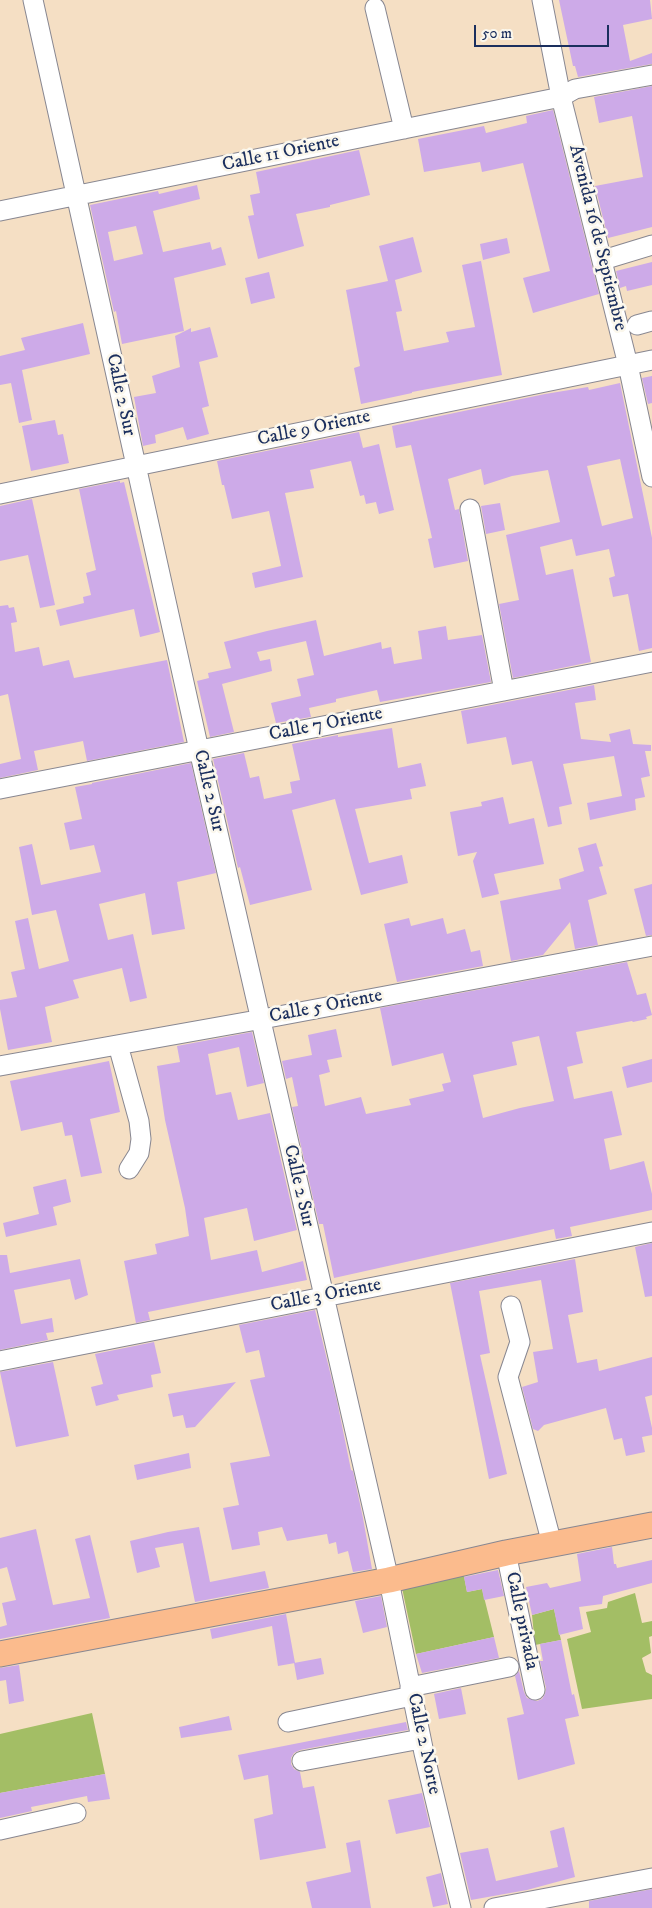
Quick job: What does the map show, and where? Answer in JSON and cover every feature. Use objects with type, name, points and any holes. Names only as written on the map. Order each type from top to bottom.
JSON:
[{"type":"main road","points":[[0,1654],[389,1580],[506,1553],[652,1525]]},
{"type":"street","name":"Calle 2 Sur","points":[[33,0],[199,750],[389,1580]]},
{"type":"street","name":"Avenida 16 de Septiembre","points":[[542,0],[561,97],[603,260],[652,477]]},
{"type":"street","points":[[375,8],[404,128]]},
{"type":"street","name":"Calle 11 Oriente","points":[[0,211],[561,97],[575,89],[652,75]]},
{"type":"street","points":[[603,260],[652,245]]},
{"type":"street","name":"Calle 9 Oriente","points":[[0,494],[652,360]]},
{"type":"street","points":[[470,509],[504,690]]},
{"type":"street","name":"Calle 7 Oriente","points":[[0,789],[652,662]]},
{"type":"street","name":"Calle 5 Oriente","points":[[0,1066],[260,1020],[652,946]]},
{"type":"street","points":[[118,1045],[139,1121],[141,1139],[139,1153],[130,1169]]},
{"type":"street","name":"Calle 3 Oriente","points":[[0,1361],[652,1232]]},
{"type":"street","points":[[510,1306],[520,1342],[508,1377],[552,1544]]},
{"type":"street","name":"Calle privada","points":[[506,1553],[535,1690]]},
{"type":"street","name":"Calle 2 Norte","points":[[389,1580],[421,1739],[461,1908]]},
{"type":"street","name":"Calle privada","points":[[288,1722],[509,1667]]},
{"type":"street","points":[[302,1761],[421,1739]]},
{"type":"street","points":[[0,1830],[76,1813]]},
{"type":"street","points":[[494,1908],[652,1878]]},
{"type":"green space","points":[[464,1576],[467,1592],[482,1589],[494,1637],[416,1654],[402,1588]]},
{"type":"green space","points":[[635,1593],[642,1623],[652,1621],[652,1636],[649,1637],[651,1653],[642,1658],[646,1672],[652,1675],[652,1699],[582,1709],[567,1639],[591,1632],[586,1612],[607,1608],[608,1602]]},
{"type":"green space","points":[[554,1609],[561,1640],[535,1645],[532,1615]]},
{"type":"green space","points":[[92,1713],[105,1774],[0,1793],[0,1734]]},
{"type":"building","points":[[559,0],[650,0],[652,19],[623,25],[630,61],[652,53],[652,64],[578,77],[575,66],[573,66]]},
{"type":"building","points":[[652,86],[652,227],[608,238],[595,186],[643,177],[632,116],[599,123],[594,97]]},
{"type":"building","points":[[553,110],[599,294],[533,313],[523,278],[550,271],[523,163],[482,172],[480,162],[424,172],[418,139],[484,126],[486,133],[527,123],[526,116]]},
{"type":"building","points":[[359,150],[370,195],[330,205],[330,207],[296,214],[304,246],[258,259],[248,216],[254,215],[250,195],[260,193],[256,172]]},
{"type":"building","points":[[197,185],[200,199],[153,211],[163,252],[210,242],[212,250],[221,247],[226,265],[174,278],[184,331],[122,344],[116,311],[114,312],[90,205],[158,191],[159,194]],"holes":[[[136,226],[143,254],[114,261],[108,232]]]},
{"type":"building","points":[[413,237],[422,272],[395,280],[402,311],[396,312],[404,351],[449,342],[446,332],[475,327],[462,265],[481,261],[502,375],[361,404],[354,368],[360,366],[346,290],[388,281],[379,246]]},
{"type":"building","points":[[507,238],[510,253],[483,260],[480,244]]},
{"type":"building","points":[[652,262],[652,285],[627,291],[626,286],[620,288],[616,271]]},
{"type":"building","points":[[269,272],[275,298],[251,304],[245,278]]},
{"type":"building","points":[[83,323],[90,354],[22,370],[32,420],[19,423],[11,383],[0,385],[0,356],[25,350],[21,338]]},
{"type":"building","points":[[210,327],[218,357],[199,362],[209,406],[202,408],[209,434],[187,440],[183,427],[155,435],[156,443],[143,446],[134,397],[156,393],[152,376],[180,367],[175,336],[191,328],[191,332]]},
{"type":"building","points":[[652,376],[652,403],[648,404],[642,378]]},
{"type":"building","points":[[620,383],[652,538],[652,648],[639,651],[628,594],[613,597],[609,578],[615,576],[609,549],[576,556],[572,539],[540,547],[546,575],[573,569],[591,662],[513,678],[499,604],[519,600],[506,535],[560,522],[548,470],[512,476],[484,485],[481,469],[448,479],[455,510],[459,509],[468,561],[434,568],[428,539],[432,538],[411,445],[396,448],[392,426],[545,394],[588,387],[589,390]],"holes":[[[620,459],[633,518],[602,526],[587,466]]]},
{"type":"building","points":[[55,420],[58,435],[63,434],[69,463],[31,471],[22,426]]},
{"type":"building","points":[[359,432],[363,448],[379,444],[394,510],[379,514],[376,502],[366,504],[364,495],[360,496],[351,461],[310,470],[314,488],[285,493],[303,577],[255,588],[252,573],[281,566],[269,511],[232,519],[217,461]]},
{"type":"building","points":[[120,481],[120,483],[124,482],[160,632],[140,637],[134,609],[60,626],[56,610],[84,603],[83,597],[91,595],[86,573],[96,570],[79,489]]},
{"type":"building","points":[[32,499],[55,605],[40,608],[28,555],[0,561],[0,506]]},
{"type":"building","points":[[500,503],[505,530],[486,534],[481,506]]},
{"type":"building","points":[[8,605],[9,608],[14,607],[17,622],[11,623],[15,652],[39,647],[43,666],[69,660],[74,678],[167,660],[184,742],[87,761],[83,741],[34,751],[38,770],[0,778],[0,764],[21,759],[8,694],[0,696],[0,606]]},
{"type":"building","points":[[316,620],[324,656],[381,642],[382,649],[391,647],[394,664],[422,659],[418,631],[446,626],[448,640],[482,635],[491,682],[380,702],[377,690],[336,699],[336,702],[309,708],[311,717],[276,723],[271,703],[301,696],[297,679],[314,675],[306,641],[257,652],[260,661],[270,659],[272,671],[222,684],[234,732],[210,737],[197,681],[209,678],[208,673],[231,668],[224,642]]},
{"type":"building","points":[[594,685],[596,700],[575,703],[581,739],[611,742],[609,734],[630,729],[633,744],[651,745],[651,751],[645,751],[650,776],[641,778],[645,797],[635,799],[636,810],[590,820],[587,803],[622,796],[614,756],[563,764],[572,804],[559,807],[562,824],[548,827],[532,761],[512,765],[506,737],[467,744],[461,711]]},
{"type":"building","points":[[392,728],[398,768],[421,763],[426,786],[410,789],[412,799],[355,809],[369,863],[402,855],[408,883],[361,895],[335,799],[292,810],[312,890],[250,905],[240,867],[238,868],[213,759],[244,753],[250,778],[259,776],[264,799],[292,793],[290,782],[300,780],[292,744],[338,735],[338,737]]},
{"type":"building","points":[[191,763],[216,873],[177,882],[185,929],[152,935],[145,893],[99,904],[108,940],[133,934],[147,998],[130,1002],[122,968],[73,980],[79,998],[45,1007],[52,1042],[8,1050],[0,1000],[17,997],[11,972],[25,969],[15,921],[28,918],[39,969],[69,961],[56,910],[32,915],[19,847],[32,844],[41,885],[101,872],[94,845],[70,850],[64,823],[82,819],[75,787]]},
{"type":"building","points":[[503,797],[509,824],[534,818],[544,864],[494,874],[499,894],[482,898],[473,861],[477,852],[458,856],[450,812],[482,806],[481,802]]},
{"type":"building","points":[[596,843],[603,866],[599,867],[607,894],[588,900],[598,945],[575,949],[570,922],[543,955],[511,961],[500,901],[561,889],[559,879],[584,871],[578,848]]},
{"type":"building","points":[[652,884],[652,935],[646,936],[634,889]]},
{"type":"building","points":[[409,918],[411,926],[443,918],[447,934],[465,929],[471,952],[480,950],[483,966],[397,982],[384,924]]},
{"type":"building","points":[[627,962],[637,995],[646,993],[652,1015],[646,1017],[647,1019],[576,1032],[583,1063],[567,1067],[574,1099],[612,1091],[622,1135],[604,1139],[610,1170],[644,1161],[652,1194],[652,1210],[570,1227],[572,1236],[556,1239],[554,1229],[334,1278],[323,1224],[319,1224],[292,1107],[298,1106],[292,1077],[286,1079],[282,1061],[312,1055],[308,1035],[336,1029],[342,1057],[327,1060],[330,1072],[319,1075],[325,1106],[361,1097],[366,1114],[411,1105],[409,1099],[444,1091],[442,1084],[451,1082],[443,1053],[392,1066],[380,1008]],"holes":[[[539,1036],[554,1101],[483,1118],[473,1075],[517,1065],[512,1042]]]},
{"type":"building","points":[[252,1032],[264,1083],[247,1087],[239,1047],[208,1054],[216,1095],[231,1092],[238,1120],[270,1113],[297,1230],[254,1241],[247,1208],[204,1218],[211,1260],[257,1250],[262,1272],[303,1261],[307,1280],[148,1312],[150,1320],[136,1323],[124,1261],[157,1254],[155,1244],[189,1236],[185,1208],[165,1120],[157,1066],[180,1062],[177,1046]]},
{"type":"building","points":[[652,1059],[652,1082],[627,1088],[622,1067]]},
{"type":"building","points":[[109,1061],[120,1112],[90,1119],[102,1173],[81,1177],[72,1135],[65,1136],[62,1122],[21,1131],[10,1081]]},
{"type":"building","points":[[66,1179],[71,1202],[53,1207],[57,1225],[6,1237],[3,1223],[39,1214],[33,1187]]},
{"type":"building","points":[[652,1243],[652,1296],[645,1297],[635,1247]]},
{"type":"building","points":[[0,1255],[7,1255],[10,1273],[80,1259],[88,1295],[75,1300],[70,1279],[14,1290],[21,1324],[52,1318],[54,1332],[46,1333],[48,1340],[0,1350]]},
{"type":"building","points":[[575,1259],[583,1312],[568,1315],[577,1363],[597,1359],[599,1371],[652,1357],[652,1395],[645,1397],[652,1435],[642,1437],[645,1452],[626,1456],[622,1438],[614,1440],[606,1408],[544,1425],[538,1431],[533,1429],[522,1387],[538,1382],[533,1352],[553,1349],[541,1280],[479,1291],[490,1353],[480,1355],[507,1474],[489,1479],[450,1283]]},
{"type":"building","points":[[315,1310],[351,1470],[353,1471],[372,1569],[353,1572],[348,1551],[338,1554],[336,1542],[329,1544],[327,1534],[287,1541],[282,1527],[258,1532],[260,1545],[232,1550],[223,1508],[239,1505],[230,1463],[270,1456],[250,1380],[265,1377],[259,1350],[246,1353],[239,1325]]},
{"type":"building","points":[[154,1342],[161,1373],[151,1375],[153,1387],[117,1395],[119,1400],[96,1406],[91,1387],[103,1384],[95,1354]]},
{"type":"building","points":[[53,1362],[69,1436],[16,1447],[0,1372]]},
{"type":"building","points":[[236,1382],[195,1427],[186,1428],[183,1415],[173,1417],[168,1394]]},
{"type":"building","points":[[189,1453],[191,1468],[137,1480],[134,1465]]},
{"type":"building","points":[[199,1527],[210,1582],[265,1571],[269,1588],[195,1602],[183,1543],[155,1548],[160,1567],[137,1573],[130,1541]]},
{"type":"building","points":[[36,1529],[53,1605],[90,1598],[75,1539],[90,1535],[110,1618],[0,1639],[0,1627],[7,1625],[2,1603],[16,1600],[7,1567],[0,1569],[0,1538]]},
{"type":"building","points":[[612,1547],[614,1564],[616,1564],[617,1568],[652,1560],[652,1583],[603,1596],[602,1604],[579,1607],[583,1629],[559,1635],[554,1609],[532,1615],[526,1587],[547,1583],[550,1588],[581,1581],[577,1554]]},
{"type":"building","points":[[498,1570],[504,1596],[484,1600],[482,1589],[467,1592],[464,1577]]},
{"type":"building","points":[[381,1596],[387,1627],[363,1633],[355,1601]]},
{"type":"building","points":[[286,1614],[295,1663],[278,1666],[272,1626],[212,1639],[210,1629]]},
{"type":"building","points":[[494,1637],[499,1658],[422,1673],[416,1654]]},
{"type":"building","points":[[561,1640],[572,1695],[574,1694],[579,1716],[565,1719],[575,1764],[518,1780],[507,1718],[524,1714],[515,1676],[519,1671],[527,1698],[537,1701],[542,1699],[546,1688],[540,1661],[543,1661],[540,1644]]},
{"type":"building","points":[[321,1658],[324,1674],[297,1680],[294,1663]]},
{"type":"building","points":[[19,1665],[24,1701],[9,1704],[6,1680],[0,1681],[0,1668]]},
{"type":"building","points":[[461,1688],[466,1714],[439,1719],[434,1694],[429,1695]]},
{"type":"building","points":[[229,1716],[232,1730],[181,1738],[179,1727]]},
{"type":"building","points":[[406,1722],[408,1730],[300,1750],[294,1753],[291,1758],[291,1764],[294,1769],[300,1772],[303,1788],[314,1786],[326,1848],[260,1860],[254,1819],[273,1814],[268,1775],[244,1780],[238,1755]]},
{"type":"building","points":[[105,1774],[110,1799],[88,1802],[87,1796],[31,1807],[32,1811],[0,1818],[0,1793]]},
{"type":"building","points":[[422,1793],[430,1827],[396,1834],[388,1800]]},
{"type":"building","points":[[564,1827],[575,1877],[527,1890],[471,1900],[460,1853],[488,1848],[496,1881],[558,1867],[550,1831]]},
{"type":"building","points":[[360,1840],[371,1908],[312,1908],[306,1882],[351,1872],[346,1843]]},
{"type":"building","points":[[441,1873],[448,1904],[433,1907],[426,1877]]},
{"type":"building","points":[[652,1889],[652,1908],[589,1908],[589,1901]]}]
